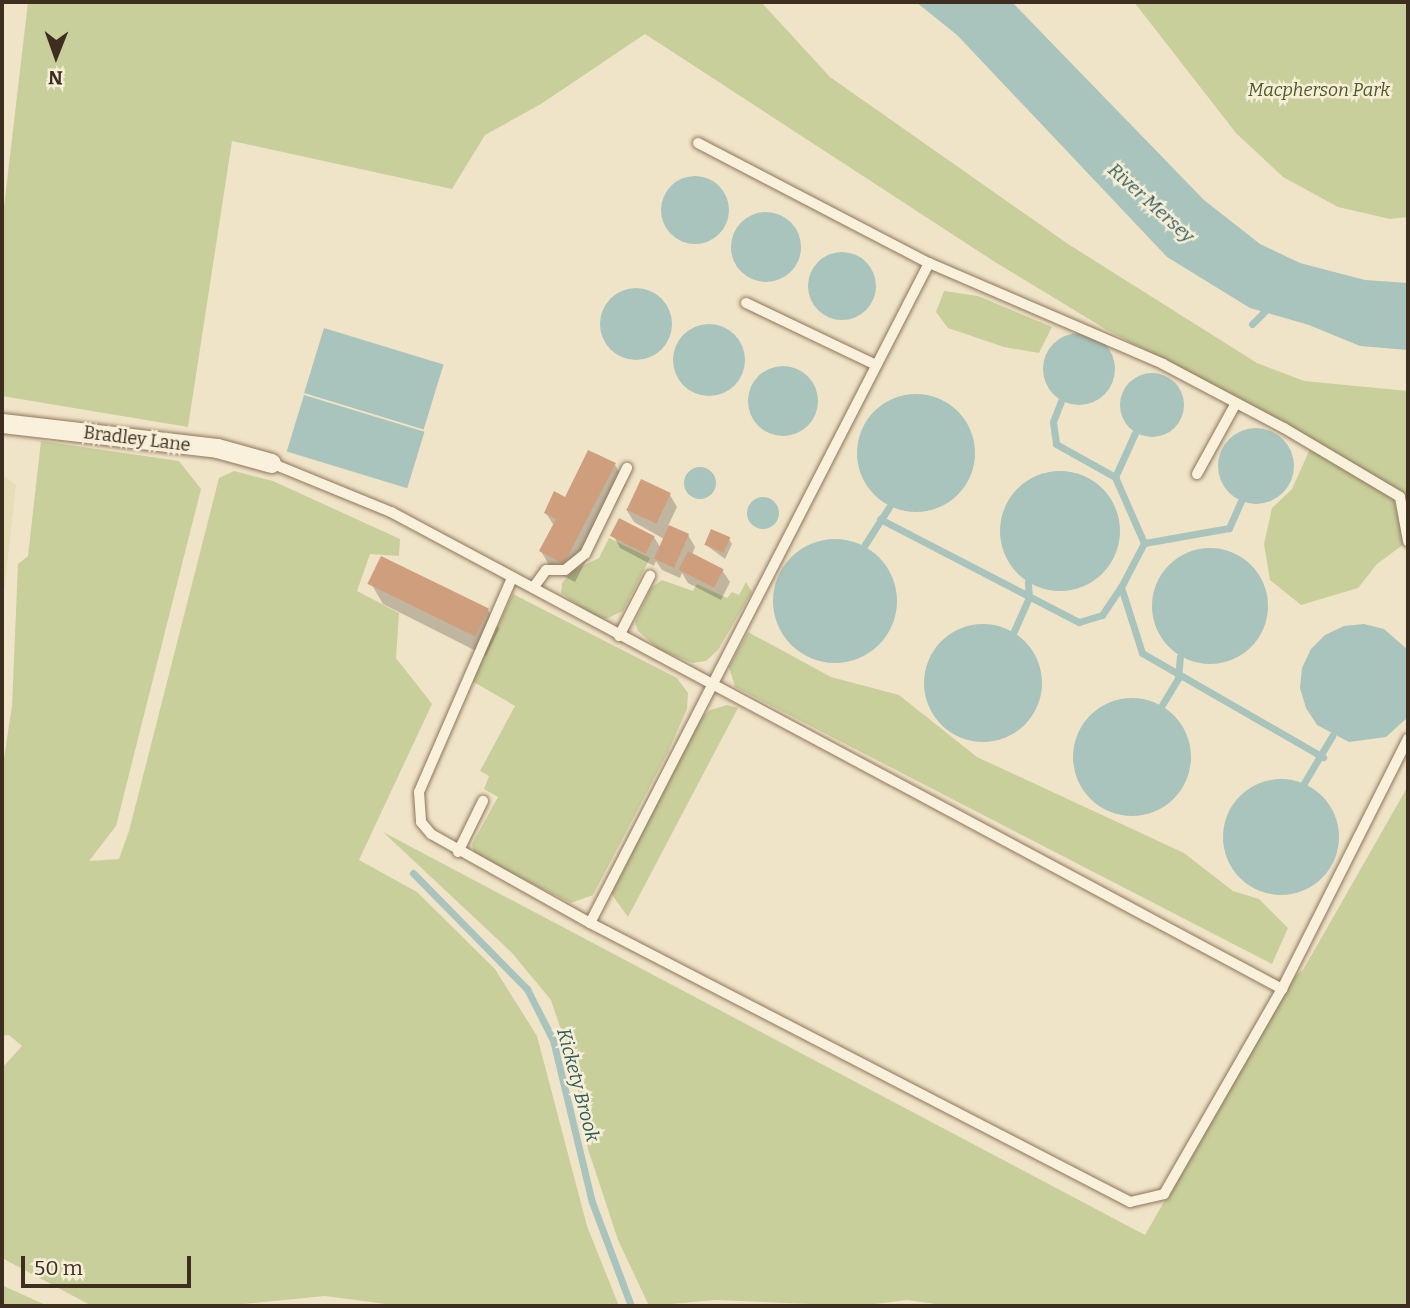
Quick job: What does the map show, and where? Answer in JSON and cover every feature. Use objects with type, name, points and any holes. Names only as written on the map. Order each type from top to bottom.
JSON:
[{"type":"street","name":"Bradley Lane","points":[[2,423],[237,451],[271,463]]},
{"type":"lane","points":[[698,143],[929,263],[1078,325],[1236,402],[1400,497],[1408,541]]},
{"type":"lane","points":[[590,923],[874,364],[929,263]]},
{"type":"lane","points":[[746,303],[874,364]]},
{"type":"lane","points":[[1197,474],[1236,402]]},
{"type":"lane","points":[[271,463],[391,512],[709,686],[1282,989]]},
{"type":"lane","points":[[533,588],[546,570],[565,570],[585,554],[627,468]]},
{"type":"lane","points":[[619,636],[650,576]]},
{"type":"lane","points":[[512,578],[419,792],[421,822],[458,852],[590,923],[1130,1202],[1164,1194],[1282,989],[1408,739]]},
{"type":"lane","points":[[458,852],[483,801]]},
{"type":"shaded area","points":[[2,474],[16,485],[2,611]]},
{"type":"green space","points":[[28,2],[761,2],[830,77],[1068,244],[1257,363],[1304,381],[1408,391],[1408,514],[1403,494],[1255,407],[1107,330],[995,262],[645,34],[541,104],[485,135],[452,189],[232,141],[188,427],[2,396],[2,224]]},
{"type":"green space","name":"Macpherson Park","points":[[1134,2],[1408,2],[1408,217],[1390,219],[1338,207],[1283,177],[1236,133]]},
{"type":"green space","points":[[944,291],[978,296],[1052,327],[1039,353],[1004,347],[948,328],[936,312]]},
{"type":"green space","points":[[41,441],[179,461],[201,489],[116,826],[89,861],[119,859],[129,831],[219,478],[234,471],[273,481],[400,539],[399,556],[370,554],[357,591],[399,613],[396,658],[432,704],[359,860],[417,892],[495,969],[537,1036],[587,1226],[619,1306],[401,1306],[325,1296],[224,1306],[92,1306],[2,1258],[2,1068],[22,1046],[9,1035],[2,1036],[2,771],[12,706],[18,564],[28,556]]},
{"type":"green space","points":[[1310,449],[1394,499],[1404,544],[1377,564],[1358,588],[1301,605],[1270,580],[1264,544],[1272,508],[1292,489]]},
{"type":"green space","points":[[609,538],[650,558],[623,611],[606,619],[594,617],[561,593],[562,583],[572,571],[599,558]]},
{"type":"green space","points":[[662,580],[693,591],[697,584],[727,598],[732,592],[739,595],[746,582],[752,592],[718,650],[706,661],[692,663],[658,649],[638,631],[635,622],[651,588]]},
{"type":"green space","points":[[513,594],[677,678],[688,693],[687,709],[668,752],[593,895],[571,903],[474,855],[472,844],[498,797],[484,789],[489,776],[480,771],[515,706],[472,681]]},
{"type":"green space","points":[[748,632],[831,677],[899,695],[977,757],[1184,853],[1233,891],[1259,899],[1288,928],[1272,964],[735,687],[729,667]]},
{"type":"green space","points":[[727,705],[738,708],[628,917],[610,892],[699,720],[710,710]]},
{"type":"green space","points":[[1408,786],[1408,1306],[950,1306],[907,1300],[859,1306],[715,1300],[649,1306],[618,1240],[588,1149],[575,1072],[551,1000],[512,953],[383,832],[1145,1235],[1291,979],[1303,970]]},
{"type":"green space","points":[[2,1285],[8,1288],[48,1306],[2,1306]]},
{"type":"water","name":"River Mersey","points":[[916,2],[1012,2],[1204,200],[1260,244],[1300,263],[1365,280],[1408,283],[1408,350],[1360,346],[1309,325],[1250,308],[1167,257],[957,35]]},
{"type":"water","points":[[702,176],[723,191],[729,203],[727,223],[719,234],[702,244],[688,244],[671,234],[663,223],[661,203],[671,186],[682,178]]},
{"type":"water","points":[[766,212],[791,222],[801,247],[791,272],[766,282],[741,272],[731,247],[741,222]]},
{"type":"water","points":[[835,252],[849,252],[861,257],[871,267],[876,286],[871,305],[861,315],[849,320],[835,320],[823,315],[813,305],[808,293],[808,279],[813,267],[823,257]]},
{"type":"water","points":[[636,288],[650,291],[662,298],[669,310],[672,324],[669,338],[662,350],[650,357],[636,360],[622,357],[610,350],[603,338],[600,324],[603,310],[610,298],[622,291]]},
{"type":"water","points":[[709,324],[723,327],[735,334],[742,346],[745,360],[742,374],[735,386],[723,393],[709,396],[695,393],[683,386],[676,374],[673,360],[676,346],[683,334],[695,327]]},
{"type":"water","points":[[324,328],[444,365],[424,430],[304,393]]},
{"type":"water","points":[[1086,333],[1105,343],[1113,355],[1113,383],[1105,395],[1093,403],[1072,405],[1053,395],[1045,383],[1043,362],[1053,343],[1065,335]]},
{"type":"water","points":[[783,366],[808,376],[818,401],[808,426],[783,436],[758,426],[748,401],[758,376]]},
{"type":"water","points":[[1146,373],[1158,373],[1175,382],[1182,393],[1182,417],[1175,428],[1158,437],[1146,437],[1134,432],[1125,423],[1120,411],[1120,399],[1125,387],[1134,378]]},
{"type":"water","points":[[916,394],[939,398],[958,411],[971,430],[975,453],[971,476],[958,495],[939,508],[916,512],[893,508],[874,495],[861,476],[857,453],[861,430],[874,411],[893,398]]},
{"type":"water","points":[[304,395],[424,432],[407,488],[287,451]]},
{"type":"water","points":[[1264,428],[1277,434],[1288,445],[1294,458],[1292,481],[1277,498],[1264,504],[1248,504],[1235,498],[1220,481],[1218,458],[1224,445],[1241,430]]},
{"type":"water","points":[[700,467],[711,472],[716,483],[711,494],[700,499],[689,494],[684,483],[689,472]]},
{"type":"water","points":[[1060,471],[1083,476],[1102,489],[1115,508],[1120,531],[1115,554],[1102,573],[1083,586],[1060,591],[1037,586],[1018,573],[1005,554],[1000,531],[1005,508],[1018,489],[1037,476]]},
{"type":"water","points":[[763,497],[774,502],[779,513],[774,524],[763,529],[752,524],[747,513],[752,502]]},
{"type":"water","points":[[835,539],[859,544],[879,557],[892,577],[897,601],[892,625],[879,645],[859,658],[835,663],[811,658],[791,645],[778,625],[773,601],[778,577],[791,557],[811,544]]},
{"type":"water","points":[[1210,548],[1232,552],[1251,565],[1264,584],[1268,606],[1264,628],[1251,647],[1232,660],[1210,664],[1188,660],[1169,647],[1156,628],[1152,606],[1156,584],[1169,565],[1188,552]]},
{"type":"water","points":[[983,624],[1006,628],[1025,641],[1038,660],[1042,683],[1038,706],[1025,725],[1006,738],[983,742],[960,738],[941,725],[928,706],[924,683],[928,660],[941,641],[960,628]]},
{"type":"water","points":[[1364,624],[1384,629],[1408,650],[1408,717],[1386,737],[1349,742],[1317,725],[1306,708],[1300,688],[1302,668],[1311,649],[1325,635],[1344,626]]},
{"type":"water","points":[[1132,698],[1155,702],[1174,715],[1187,734],[1191,757],[1187,780],[1174,799],[1155,812],[1132,816],[1109,812],[1090,799],[1077,780],[1073,757],[1077,734],[1090,715],[1109,702]]},
{"type":"water","points":[[1281,779],[1303,784],[1322,796],[1334,815],[1339,837],[1334,859],[1322,878],[1303,890],[1281,895],[1259,890],[1240,878],[1228,859],[1223,837],[1228,815],[1240,796],[1259,784]]},
{"type":"building","points":[[588,450],[616,463],[564,564],[539,551],[556,519],[544,513],[554,491],[565,497]]},
{"type":"building","points":[[641,479],[671,493],[657,524],[627,510]]},
{"type":"building","points":[[619,518],[655,536],[646,554],[610,536]]},
{"type":"building","points":[[669,525],[689,534],[674,568],[654,559]]},
{"type":"building","points":[[711,529],[730,537],[724,553],[704,545]]},
{"type":"building","points":[[688,551],[724,569],[714,588],[678,570]]},
{"type":"building","points":[[381,556],[489,609],[475,636],[367,584]]},
{"type":"waterway","points":[[1252,324],[1269,307]]},
{"type":"waterway","points":[[1061,401],[1053,422],[1056,444],[1115,477]]},
{"type":"waterway","points":[[1135,433],[1115,477],[1144,543]]},
{"type":"waterway","points":[[1241,501],[1229,528],[1144,543],[1121,587],[1142,653],[1323,757]]},
{"type":"waterway","points":[[864,546],[889,507]]},
{"type":"waterway","points":[[880,519],[1079,622],[1102,615],[1121,587]]},
{"type":"waterway","points":[[1014,631],[1029,598],[1028,582]]},
{"type":"waterway","points":[[1162,705],[1178,678],[1180,657]]},
{"type":"waterway","points":[[1304,783],[1332,736]]},
{"type":"waterway","name":"Kickety Brook","points":[[413,873],[527,989],[553,1040],[592,1202],[631,1306]]}]
